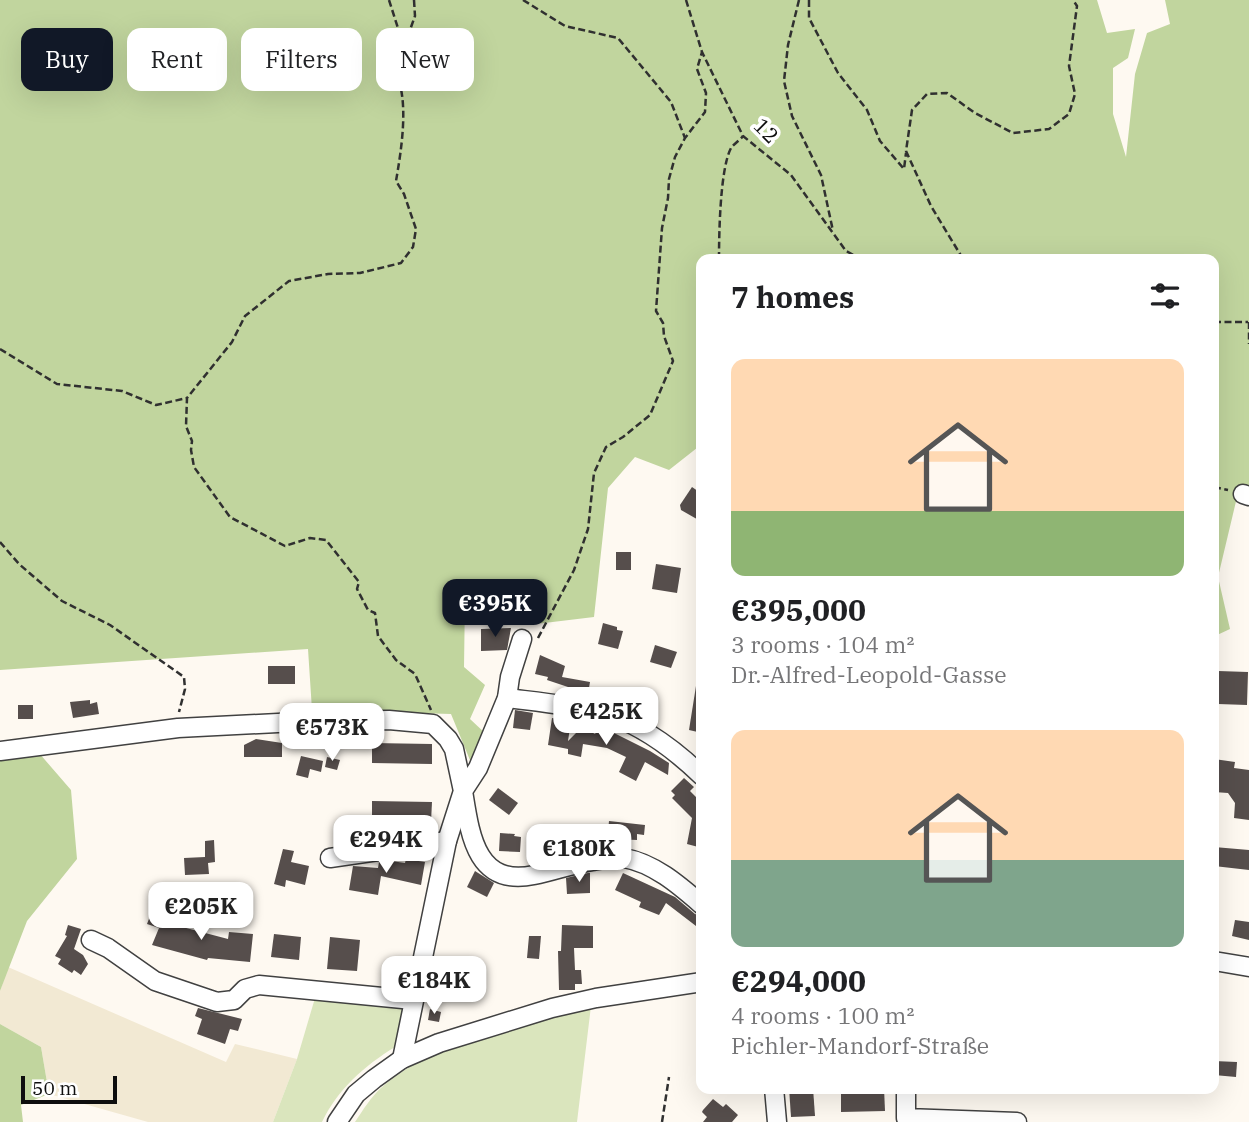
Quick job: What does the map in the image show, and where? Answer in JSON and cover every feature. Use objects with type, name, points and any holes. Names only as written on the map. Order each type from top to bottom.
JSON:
[{"type":"street","points":[[402,1059],[447,841],[463,791],[478,768],[507,698],[510,677],[530,639]]},
{"type":"street","points":[[507,698],[581,709],[623,720],[676,751],[696,770]]},
{"type":"street","points":[[0,751],[178,728],[316,721],[389,720],[433,724],[448,738],[454,749],[473,841],[482,862],[489,869],[503,875],[521,877],[578,863],[627,858],[664,875],[696,900]]},
{"type":"street","points":[[330,858],[447,841]]},
{"type":"street","points":[[91,940],[108,948],[155,981],[217,1002],[234,1000],[245,989],[259,985],[413,1000]]},
{"type":"street","points":[[1219,962],[1249,967]]},
{"type":"street","points":[[337,1122],[356,1094],[402,1059],[439,1043],[596,998],[696,983]]},
{"type":"street","points":[[775,1094],[777,1122]]},
{"type":"street","points":[[906,1094],[906,1120],[1017,1122]]},
{"type":"path","points":[[389,0],[398,28]]},
{"type":"path","points":[[411,28],[415,16],[414,0]]},
{"type":"path","points":[[523,0],[565,26],[618,38],[671,102],[685,138]]},
{"type":"path","name":"12","points":[[686,0],[702,52],[743,136],[791,175],[846,251],[852,254]]},
{"type":"path","points":[[799,0],[788,45],[784,81],[792,116],[821,175],[833,234]]},
{"type":"path","points":[[809,0],[809,18],[838,73],[867,110],[880,141],[904,169],[912,110],[927,94],[947,93],[975,113],[1013,133],[1049,129],[1069,114],[1075,94],[1069,66],[1077,6],[1073,0]]},
{"type":"path","points":[[530,639],[574,570],[588,529],[594,473],[606,447],[623,438],[650,415],[673,361],[664,336],[663,323],[656,311],[657,286],[669,178],[685,138],[705,112],[706,93],[697,69],[702,52]]},
{"type":"path","points":[[400,91],[403,141],[396,181],[404,194],[416,229],[413,247],[401,263],[360,273],[328,274],[289,281],[244,316],[232,342],[187,398],[186,426],[192,441],[194,467],[230,517],[285,546],[310,538],[326,540],[359,582],[357,589],[368,610],[375,613],[378,636],[396,660],[415,674],[429,703],[433,724]]},
{"type":"path","points":[[719,254],[726,169],[732,147],[743,136]]},
{"type":"path","points":[[906,150],[931,206],[961,254]]},
{"type":"path","points":[[1219,322],[1248,322],[1249,344]]},
{"type":"path","points":[[0,349],[57,384],[122,391],[156,405],[187,398]]},
{"type":"path","points":[[0,542],[19,564],[62,601],[110,625],[184,677],[185,689],[178,715],[178,728]]},
{"type":"path","points":[[662,1122],[669,1077]]},
{"type":"shaded area","points":[[8,967],[226,1062],[235,1044],[297,1059],[273,1122],[148,1122],[49,1094],[41,1047],[0,1024],[0,991]]},
{"type":"green space","points":[[0,0],[1097,0],[1107,33],[1135,29],[1128,58],[1113,68],[1113,114],[1126,157],[1135,74],[1147,33],[1170,24],[1165,0],[1249,0],[1249,495],[1238,493],[1219,573],[1219,254],[696,254],[696,449],[669,470],[635,457],[608,488],[594,617],[536,624],[465,597],[464,667],[485,685],[470,719],[486,734],[472,765],[451,714],[312,710],[308,649],[0,670]]},
{"type":"green space","points":[[1219,581],[1230,629],[1219,634]]},
{"type":"green space","points":[[39,753],[71,790],[77,859],[27,921],[0,991],[0,759]]},
{"type":"green space","points":[[315,998],[404,1005],[395,1047],[353,1079],[328,1110],[322,1122],[273,1122],[297,1059]]},
{"type":"green space","points":[[591,1006],[577,1122],[355,1122],[381,1088],[426,1058],[481,1037]]},
{"type":"green space","points":[[0,1024],[41,1047],[49,1094],[21,1105],[23,1122],[0,1122]]},
{"type":"building","points":[[692,487],[696,490],[696,519],[681,510],[680,505]]},
{"type":"building","points":[[616,552],[631,552],[631,570],[616,570]]},
{"type":"building","points":[[656,564],[681,568],[677,593],[652,589]]},
{"type":"building","points":[[603,623],[623,631],[618,649],[598,644]]},
{"type":"building","points":[[511,628],[507,650],[481,651],[481,629]]},
{"type":"building","points":[[655,645],[677,652],[671,668],[650,662]]},
{"type":"building","points":[[540,655],[565,666],[562,677],[590,682],[588,694],[576,692],[577,690],[547,680],[548,677],[535,674]]},
{"type":"building","points":[[268,666],[295,666],[295,684],[268,684]]},
{"type":"building","points":[[1219,671],[1248,672],[1247,705],[1219,704]]},
{"type":"building","points":[[696,686],[696,732],[689,730]]},
{"type":"building","points":[[90,700],[90,704],[97,702],[99,714],[73,718],[70,702]]},
{"type":"building","points":[[18,705],[33,705],[33,719],[18,719]]},
{"type":"building","points":[[515,710],[533,713],[530,730],[513,728]]},
{"type":"building","points":[[552,718],[571,721],[568,741],[582,727],[595,734],[599,728],[604,728],[669,763],[668,775],[645,762],[636,781],[619,772],[626,757],[607,748],[583,744],[581,757],[568,754],[568,749],[548,745]]},
{"type":"building","points":[[256,739],[282,743],[282,757],[244,757],[244,745]]},
{"type":"building","points":[[372,743],[432,744],[432,764],[372,763]]},
{"type":"building","points":[[301,756],[323,761],[321,772],[310,769],[308,778],[296,775]]},
{"type":"building","points":[[327,757],[340,760],[337,770],[325,767]]},
{"type":"building","points":[[1219,760],[1235,762],[1234,768],[1249,770],[1249,820],[1234,818],[1235,803],[1228,793],[1219,792]]},
{"type":"building","points":[[684,778],[694,787],[690,791],[696,797],[696,846],[687,844],[692,818],[672,798],[675,795],[671,791]]},
{"type":"building","points":[[498,788],[518,803],[509,815],[489,800]]},
{"type":"building","points":[[372,801],[432,802],[431,822],[372,821]]},
{"type":"building","points":[[609,821],[645,825],[644,835],[637,834],[637,840],[615,839],[616,831],[608,831]]},
{"type":"building","points":[[500,833],[521,837],[520,852],[499,851]]},
{"type":"building","points":[[214,840],[215,862],[208,863],[209,874],[185,875],[184,858],[205,857],[205,841]]},
{"type":"building","points":[[1219,847],[1249,850],[1249,870],[1219,867]]},
{"type":"building","points":[[283,849],[294,851],[291,862],[309,866],[305,885],[286,880],[285,887],[274,884]]},
{"type":"building","points":[[406,859],[425,862],[421,885],[381,876],[378,895],[349,890],[353,866],[378,868],[379,862],[405,863]]},
{"type":"building","points":[[475,871],[494,883],[487,897],[467,887]]},
{"type":"building","points":[[590,873],[590,893],[567,894],[566,878]]},
{"type":"building","points":[[623,873],[675,897],[696,914],[696,926],[666,903],[659,915],[639,907],[641,902],[615,890]]},
{"type":"building","points":[[152,911],[164,915],[163,918],[172,921],[171,924],[228,939],[229,932],[253,934],[250,962],[207,960],[152,945],[159,928],[147,924]]},
{"type":"building","points":[[1235,920],[1249,922],[1249,940],[1232,936]]},
{"type":"building","points":[[68,925],[81,929],[74,949],[83,955],[88,964],[81,975],[58,964],[61,959],[55,956],[67,936]]},
{"type":"building","points":[[562,925],[593,926],[593,948],[574,948],[575,970],[581,970],[582,984],[575,984],[575,990],[559,990],[558,951],[561,951]]},
{"type":"building","points":[[274,934],[301,937],[299,960],[271,957]]},
{"type":"building","points":[[529,936],[541,936],[539,959],[527,958]]},
{"type":"building","points":[[330,937],[360,940],[357,971],[327,969]]},
{"type":"building","points":[[198,1008],[242,1019],[238,1031],[230,1029],[225,1044],[197,1034],[202,1019],[195,1016]]},
{"type":"building","points":[[430,1009],[441,1012],[439,1022],[428,1020]]},
{"type":"building","points":[[1219,1061],[1237,1062],[1236,1077],[1219,1075]]},
{"type":"building","points":[[789,1094],[813,1094],[815,1116],[791,1117]]},
{"type":"building","points":[[841,1094],[884,1094],[885,1111],[841,1112]]},
{"type":"building","points":[[713,1099],[723,1107],[726,1104],[738,1115],[732,1122],[703,1122],[707,1117],[702,1112]]}]
